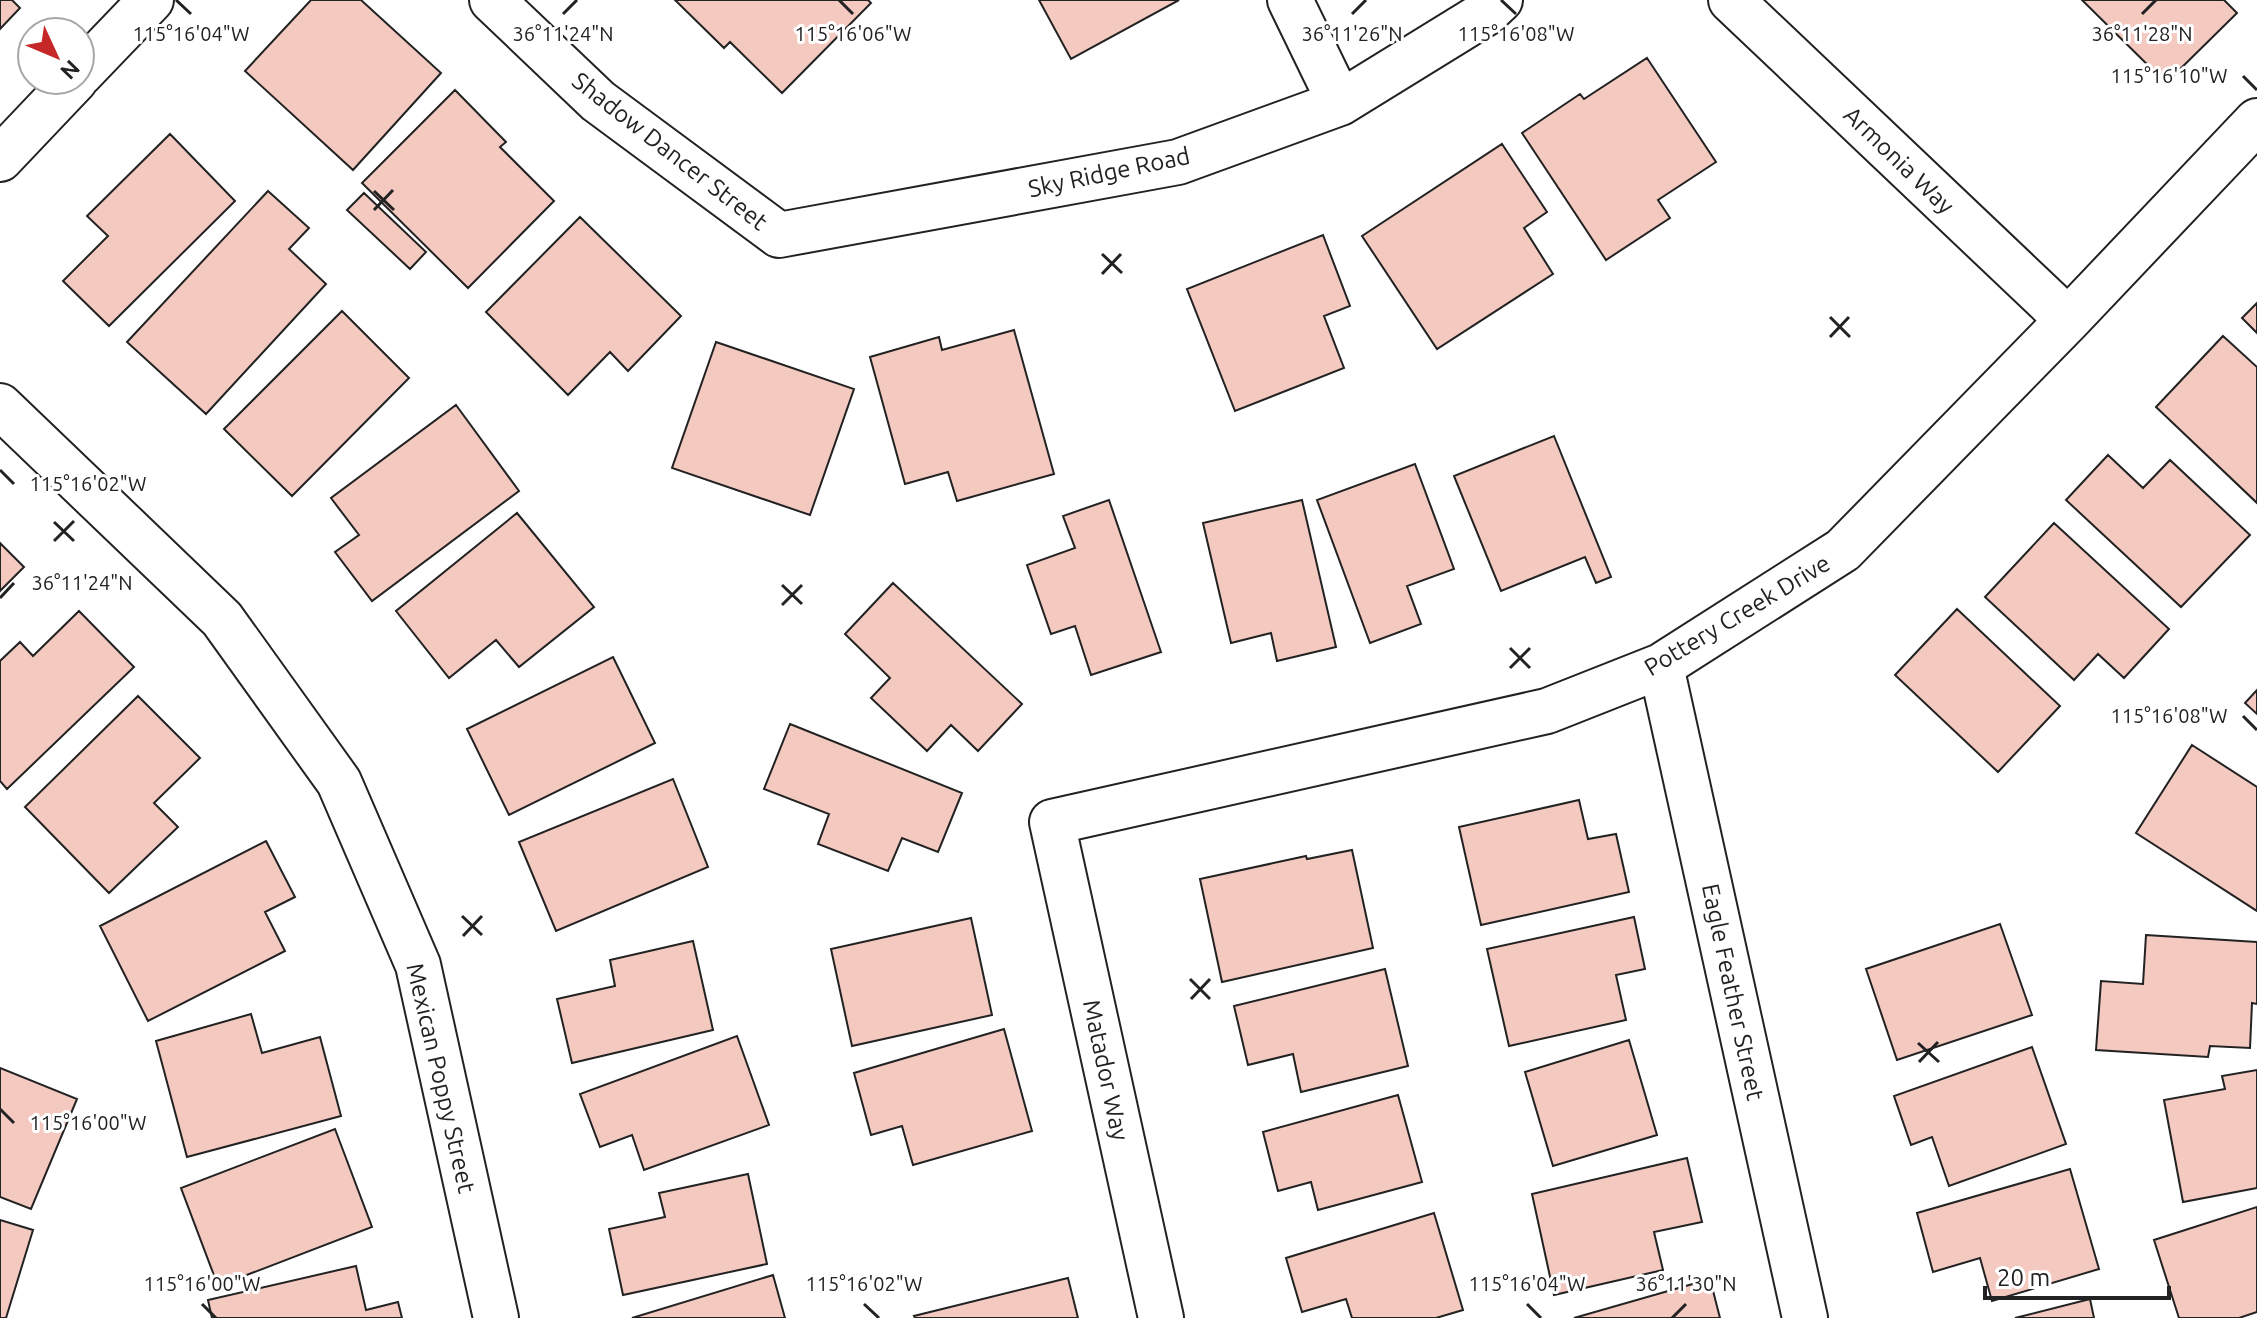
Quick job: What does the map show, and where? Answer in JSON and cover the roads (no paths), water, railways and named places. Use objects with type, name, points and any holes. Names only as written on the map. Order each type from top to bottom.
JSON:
[{"type":"street","points":[[96,57],[151,0]]},
{"type":"street","name":"Shadow Dancer Street","points":[[492,0],[598,101],[779,235]]},
{"type":"street","points":[[1290,0],[1340,103]]},
{"type":"street","name":"Sky Ridge Road","points":[[779,235],[1178,162],[1340,103],[1486,13],[1500,0]]},
{"type":"street","name":"Armonia Way","points":[[1731,0],[2068,320]]},
{"type":"street","points":[[0,159],[60,96]]},
{"type":"street","name":"Pottery Creek Drive","points":[[1052,822],[1547,711],[1661,666],[1843,550],[2257,121]]},
{"type":"street","name":"Mexican Poppy Street","points":[[0,406],[222,619],[339,782],[418,965],[496,1318]]},
{"type":"street","name":"Eagle Feather Street","points":[[1661,666],[1805,1318]]},
{"type":"street","name":"Matador Way","points":[[1052,822],[1161,1318]]}]
